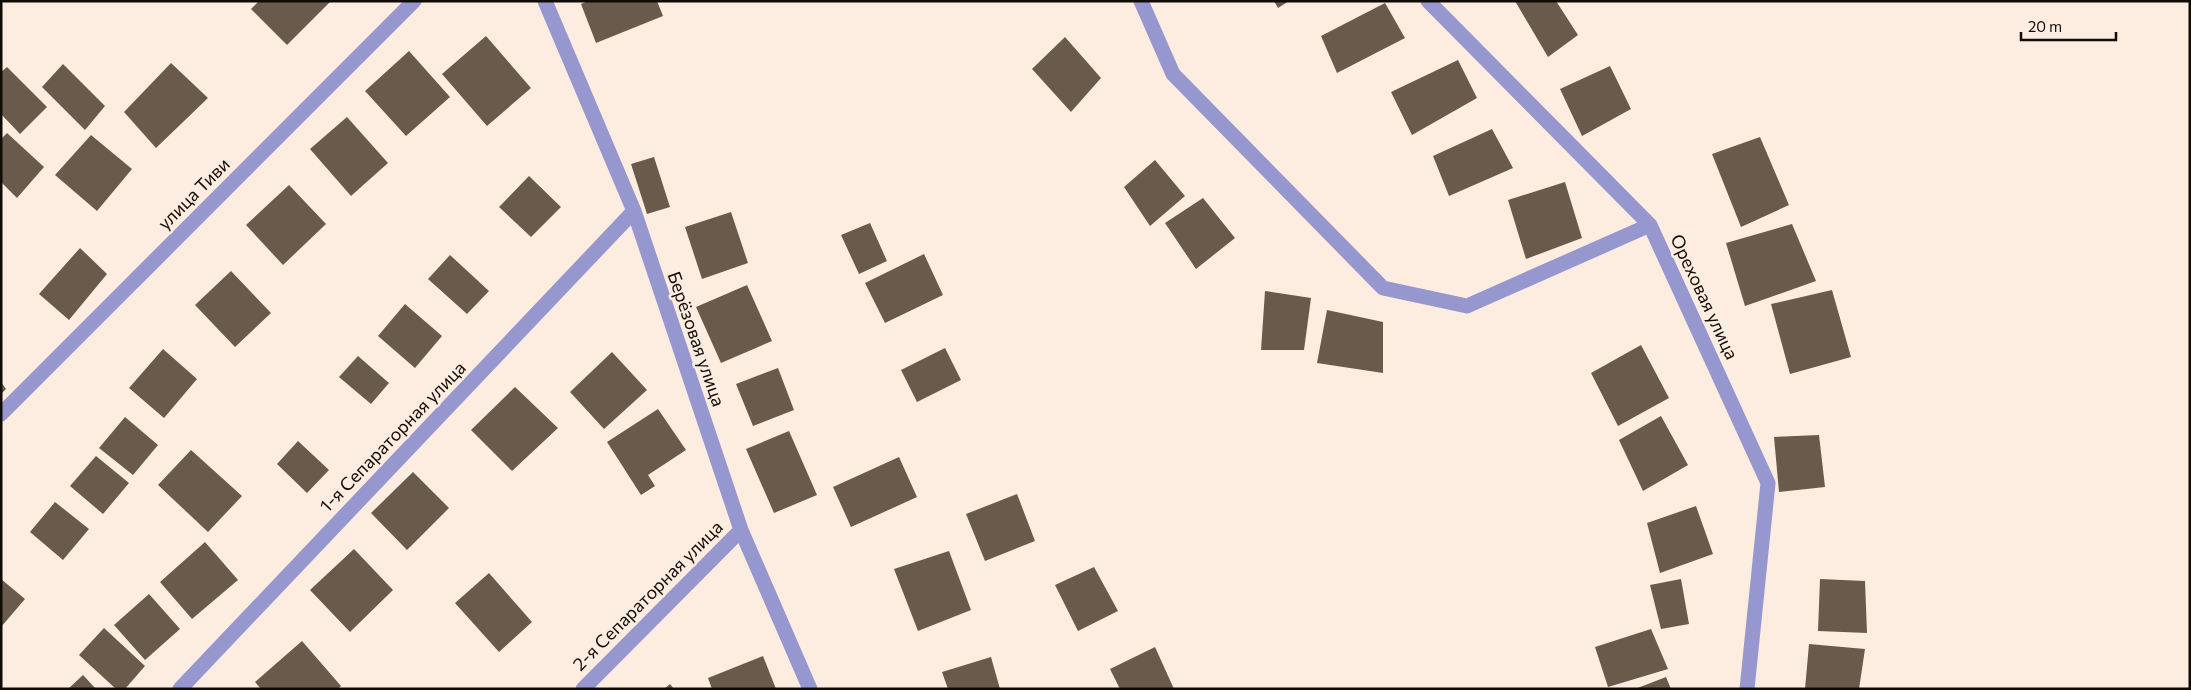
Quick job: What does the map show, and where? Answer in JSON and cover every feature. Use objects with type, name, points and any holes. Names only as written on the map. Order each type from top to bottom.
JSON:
[{"type":"street","name":"улица Тиви","points":[[1,414],[414,1]]},
{"type":"street","name":"Берёзовая улица","points":[[545,1],[634,211],[741,530],[810,689]]},
{"type":"street","points":[[1141,1],[1173,74],[1383,288],[1468,306],[1650,225]]},
{"type":"street","name":"Ореховая улица","points":[[1428,1],[1650,225],[1768,483],[1747,689]]},
{"type":"street","name":"1-я Сепараторная улица","points":[[180,689],[634,211]]},
{"type":"street","name":"2-я Сепараторная улица","points":[[582,689],[741,530]]},
{"type":"building","points":[[259,1],[331,1],[287,45],[251,9]]},
{"type":"building","points":[[588,1],[657,1],[663,16],[596,43],[581,4]]},
{"type":"building","points":[[1274,1],[1289,1],[1278,8]]},
{"type":"building","points":[[1515,1],[1556,1],[1578,35],[1548,57]]},
{"type":"building","points":[[1385,3],[1405,38],[1337,73],[1321,36]]},
{"type":"building","points":[[486,36],[531,88],[487,126],[442,74]]},
{"type":"building","points":[[1065,37],[1101,78],[1071,112],[1032,69]]},
{"type":"building","points":[[409,51],[450,97],[406,136],[365,91]]},
{"type":"building","points":[[1458,60],[1477,98],[1412,135],[1391,92]]},
{"type":"building","points":[[171,63],[208,98],[156,148],[124,112]]},
{"type":"building","points":[[63,64],[105,106],[85,130],[42,87]]},
{"type":"building","points":[[1610,66],[1631,109],[1582,136],[1560,89]]},
{"type":"building","points":[[7,67],[47,107],[20,134],[1,114],[1,72]]},
{"type":"building","points":[[347,117],[388,163],[351,196],[310,149]]},
{"type":"building","points":[[1492,129],[1513,168],[1449,196],[1433,156]]},
{"type":"building","points":[[7,133],[44,167],[17,198],[1,182],[1,139]]},
{"type":"building","points":[[91,135],[132,169],[97,211],[55,175]]},
{"type":"building","points":[[1760,137],[1789,205],[1741,227],[1712,154]]},
{"type":"building","points":[[654,157],[670,207],[647,214],[631,164]]},
{"type":"building","points":[[1155,160],[1185,196],[1150,226],[1124,187]]},
{"type":"building","points":[[529,176],[561,207],[531,237],[499,207]]},
{"type":"building","points":[[1565,182],[1582,238],[1526,259],[1508,200]]},
{"type":"building","points":[[289,185],[326,224],[283,265],[246,225]]},
{"type":"building","points":[[1203,198],[1235,238],[1196,269],[1165,223]]},
{"type":"building","points":[[731,212],[748,263],[702,279],[685,227]]},
{"type":"building","points":[[870,223],[887,261],[859,274],[841,235]]},
{"type":"building","points":[[1792,224],[1816,281],[1745,306],[1726,243]]},
{"type":"building","points":[[80,248],[107,274],[69,320],[39,294]]},
{"type":"building","points":[[924,254],[943,295],[885,323],[865,283]]},
{"type":"building","points":[[450,255],[489,291],[467,314],[428,279]]},
{"type":"building","points":[[231,271],[271,313],[235,347],[195,305]]},
{"type":"building","points":[[747,285],[772,341],[721,363],[696,307]]},
{"type":"building","points":[[1832,290],[1851,357],[1790,374],[1771,304]]},
{"type":"building","points":[[1265,291],[1311,298],[1304,350],[1261,350]]},
{"type":"building","points":[[405,304],[442,336],[415,368],[378,336]]},
{"type":"building","points":[[1327,310],[1383,322],[1383,373],[1317,363]]},
{"type":"building","points":[[1641,345],[1669,398],[1618,426],[1591,373]]},
{"type":"building","points":[[945,348],[961,380],[917,402],[901,370]]},
{"type":"building","points":[[163,349],[197,379],[164,418],[129,388]]},
{"type":"building","points":[[612,352],[647,390],[604,429],[570,392]]},
{"type":"building","points":[[358,356],[389,383],[371,404],[339,377]]},
{"type":"building","points":[[778,368],[794,410],[753,426],[736,384]]},
{"type":"building","points":[[1,382],[6,389],[1,394]]},
{"type":"building","points":[[515,387],[558,428],[512,471],[471,430]]},
{"type":"building","points":[[658,409],[686,450],[648,475],[655,486],[641,495],[607,442]]},
{"type":"building","points":[[1661,416],[1688,465],[1643,491],[1619,440]]},
{"type":"building","points":[[125,417],[158,445],[133,475],[99,448]]},
{"type":"building","points":[[789,431],[817,495],[774,513],[746,449]]},
{"type":"building","points":[[1819,435],[1825,487],[1779,492],[1774,437]]},
{"type":"building","points":[[298,441],[329,470],[307,493],[277,464]]},
{"type":"building","points":[[191,450],[242,496],[208,532],[158,485]]},
{"type":"building","points":[[96,456],[129,483],[103,514],[70,486]]},
{"type":"building","points":[[899,457],[917,497],[851,527],[833,487]]},
{"type":"building","points":[[413,472],[449,508],[407,550],[371,513]]},
{"type":"building","points":[[1017,494],[1035,541],[985,561],[966,514]]},
{"type":"building","points":[[55,502],[89,529],[63,560],[30,532]]},
{"type":"building","points":[[1696,506],[1713,554],[1660,573],[1647,523]]},
{"type":"building","points":[[205,542],[238,580],[192,619],[160,582]]},
{"type":"building","points":[[354,549],[393,590],[350,632],[310,590]]},
{"type":"building","points":[[949,551],[971,610],[918,631],[894,569]]},
{"type":"building","points":[[1094,567],[1118,611],[1078,631],[1055,585]]},
{"type":"building","points":[[489,573],[532,622],[499,652],[455,603]]},
{"type":"building","points":[[1,579],[25,599],[1,627]]},
{"type":"building","points":[[1681,579],[1689,624],[1661,629],[1650,585]]},
{"type":"building","points":[[1820,579],[1865,581],[1867,633],[1818,631]]},
{"type":"building","points":[[149,594],[180,629],[145,660],[114,625]]},
{"type":"building","points":[[104,628],[145,666],[125,689],[116,689],[79,655]]},
{"type":"building","points":[[1651,629],[1668,669],[1608,687],[1595,647]]},
{"type":"building","points":[[302,641],[341,686],[338,689],[261,689],[255,682]]},
{"type":"building","points":[[1809,644],[1865,649],[1859,689],[1805,689]]},
{"type":"building","points":[[1155,647],[1174,689],[1120,689],[1110,669]]},
{"type":"building","points":[[763,656],[776,689],[712,689],[708,678]]},
{"type":"building","points":[[991,657],[1000,689],[948,689],[942,672]]},
{"type":"building","points":[[83,675],[96,689],[68,689]]},
{"type":"building","points":[[1666,677],[1671,689],[1635,689]]},
{"type":"building","points":[[670,684],[674,689],[664,689]]}]
